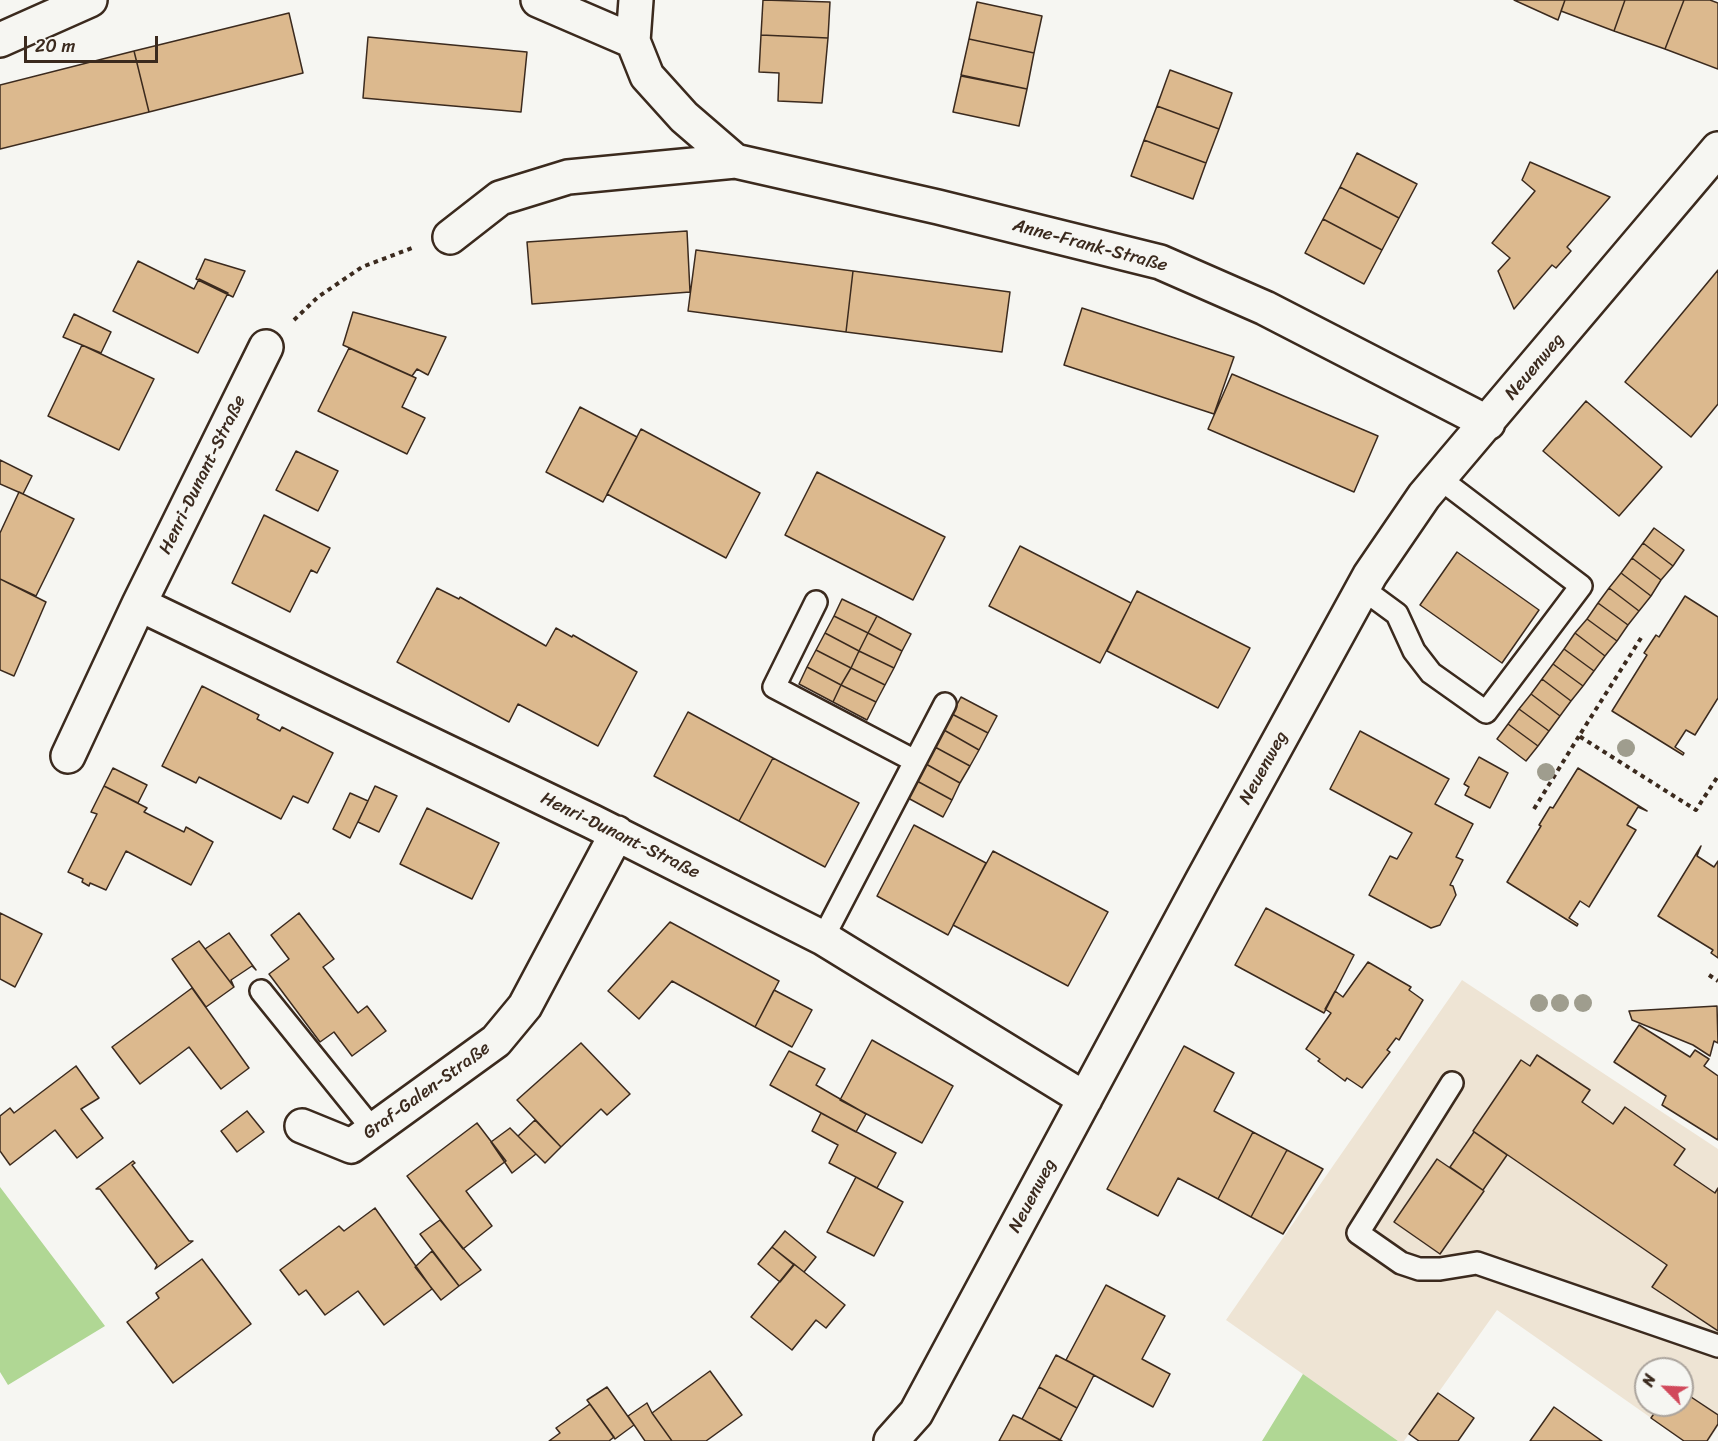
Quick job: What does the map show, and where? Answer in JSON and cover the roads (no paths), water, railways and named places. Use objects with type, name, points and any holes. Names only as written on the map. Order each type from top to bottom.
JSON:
[{"type":"street","points":[[0,40],[90,0]]},
{"type":"street","points":[[538,0],[633,41],[636,0]]},
{"type":"street","name":"Anne-Frank-Straße","points":[[633,41],[646,76],[684,117],[735,161]]},
{"type":"street","name":"Neuenweg","points":[[891,1441],[916,1413],[1363,589],[1424,496],[1718,149]]},
{"type":"street","name":"Anne-Frank-Straße","points":[[450,237],[500,198],[568,177],[735,161],[938,207],[1160,262],[1265,308],[1488,423]]},
{"type":"street","name":"Henri-Dunant-Straße","points":[[68,756],[139,604],[266,347]]},
{"type":"street","name":"Henri-Dunant-Straße","points":[[139,604],[617,833],[823,938],[1085,1099]]},
{"type":"street","name":"Graf-Galen-Straße","points":[[302,1126],[351,1146],[495,1041],[525,1006],[617,833]]},
{"type":"lane","points":[[1363,589],[1397,614],[1414,651],[1431,673],[1486,712],[1581,586],[1439,478]]},
{"type":"lane","points":[[816,602],[774,687],[915,761]]},
{"type":"lane","points":[[823,938],[945,704]]},
{"type":"lane","points":[[261,991],[374,1131]]},
{"type":"lane","points":[[1452,1083],[1358,1233],[1401,1263],[1419,1269],[1440,1269],[1477,1263],[1718,1346]]}]
